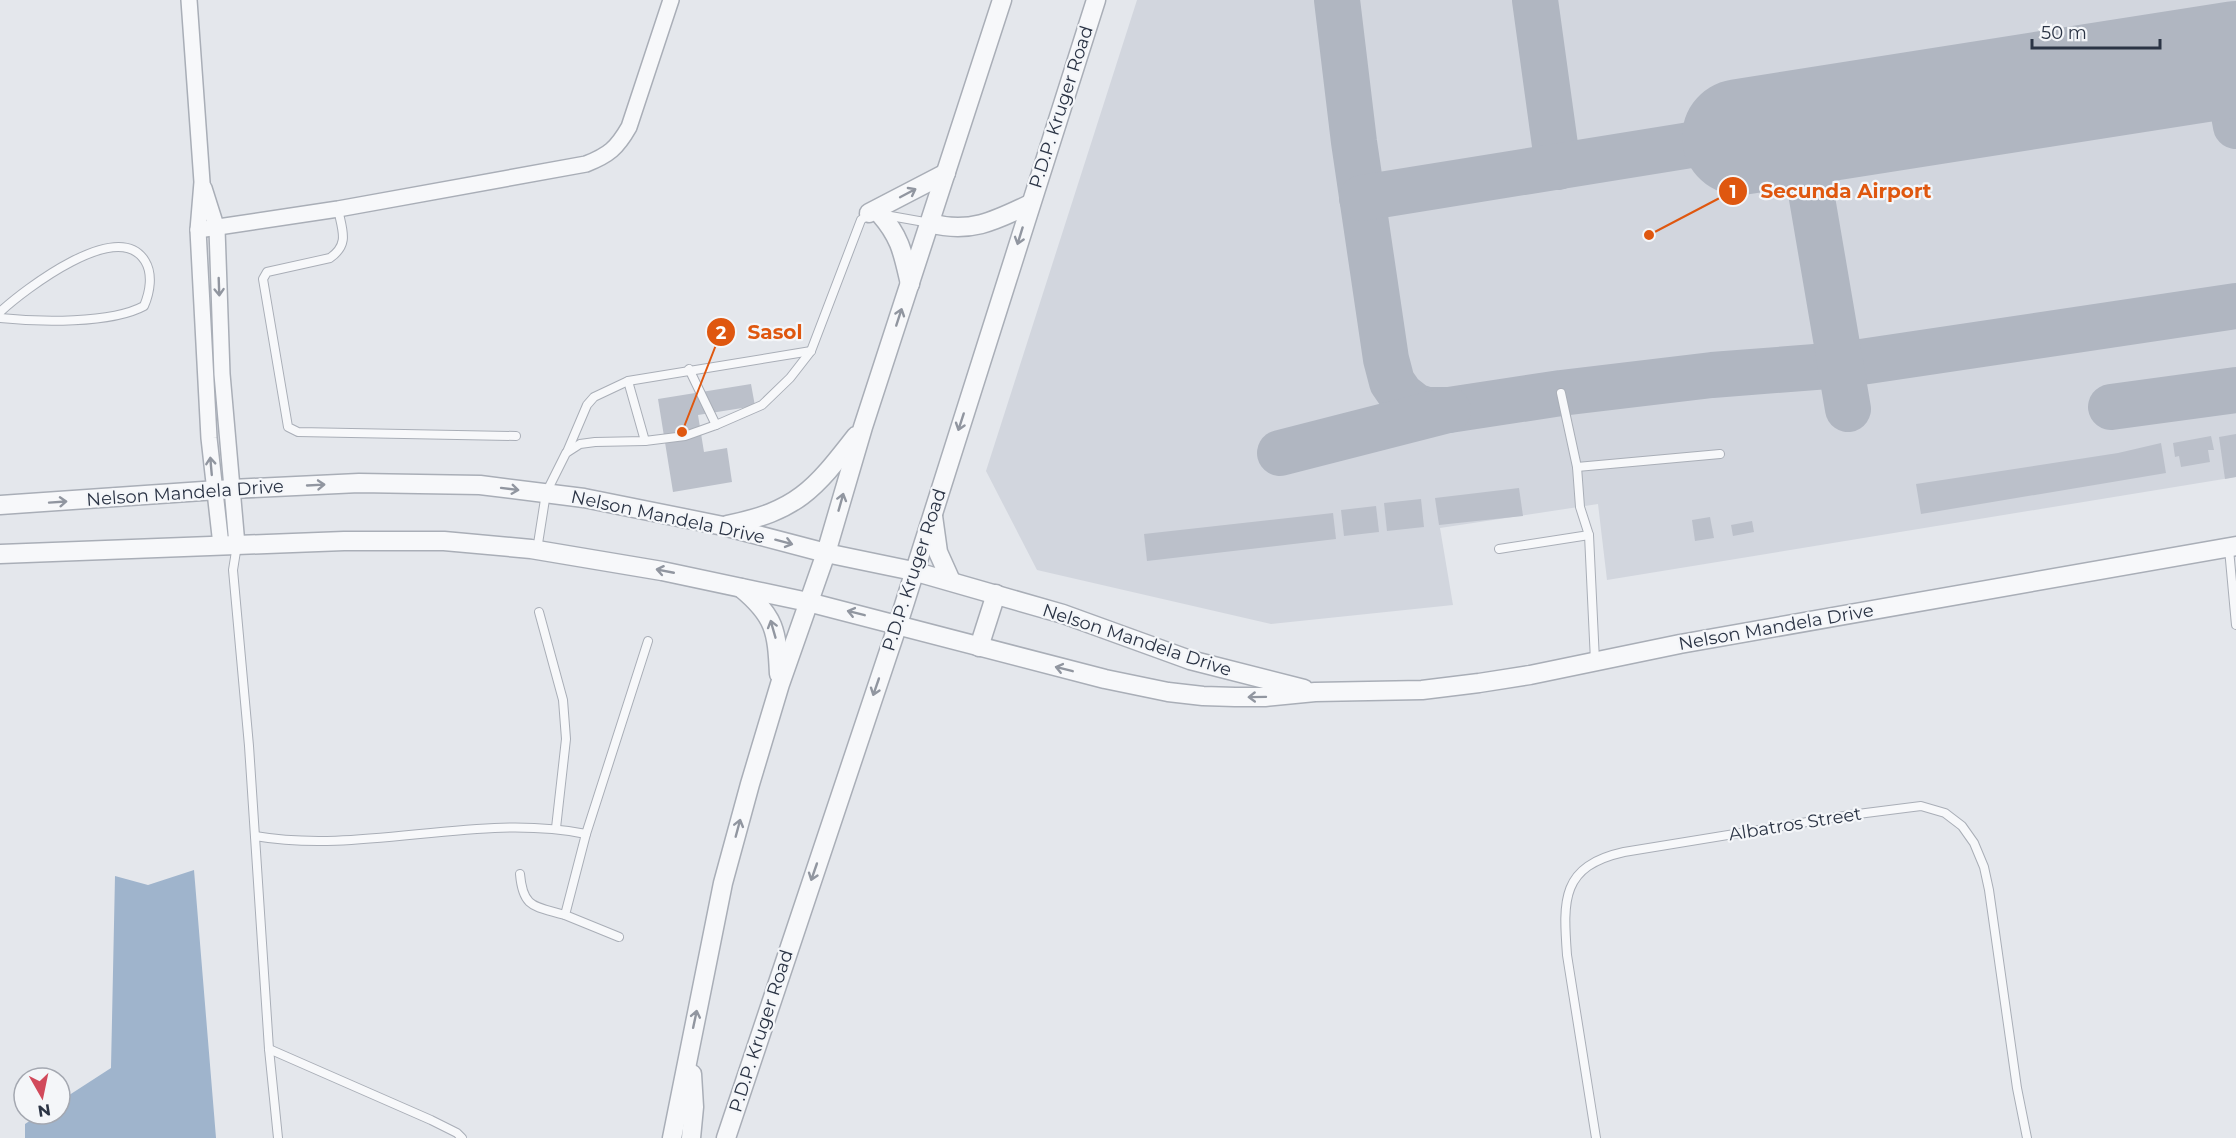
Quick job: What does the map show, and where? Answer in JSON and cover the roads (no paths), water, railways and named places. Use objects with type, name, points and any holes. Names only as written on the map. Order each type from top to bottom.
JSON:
[{"type":"street","points":[[189,0],[201,182],[198,230],[208,438],[213,490],[229,545]]},
{"type":"street","points":[[198,230],[217,229],[338,209],[578,165],[604,157],[619,145],[629,127],[671,0]]},
{"type":"street","points":[[672,1138],[723,883],[780,684],[826,553],[863,427],[1002,0]]},
{"type":"street","name":"P.D.P. Kruger Road","points":[[729,1134],[898,624],[1096,0]]},
{"type":"street","points":[[910,284],[898,238],[892,228],[874,214],[946,173]]},
{"type":"street","points":[[201,182],[217,229],[222,374],[232,489],[229,545]]},
{"type":"street","points":[[930,223],[944,227],[970,228],[1000,218],[1030,204]]},
{"type":"street","points":[[723,526],[762,517],[784,508],[801,497],[820,480],[863,427]]},
{"type":"street","name":"Nelson Mandela Drive","points":[[0,506],[213,490],[359,483],[480,485],[584,498],[723,526],[826,553],[951,581],[1063,614],[1190,660],[1315,692]]},
{"type":"street","points":[[933,511],[938,552],[951,581]]},
{"type":"street","name":"Nelson Mandela Drive","points":[[0,554],[344,541],[444,541],[537,550],[662,571],[808,602],[1106,679],[1168,692],[1234,697],[1433,688],[1530,675],[1692,642],[2232,547]]},
{"type":"street","points":[[740,587],[755,600],[771,621],[777,648],[780,684]]},
{"type":"street","points":[[979,647],[996,594]]},
{"type":"street","points":[[688,1060],[694,1088],[691,1138]]},
{"type":"lane","points":[[338,209],[343,245],[337,253],[330,258],[267,273],[263,279],[288,427],[298,432],[516,436]]},
{"type":"lane","points":[[566,453],[580,444],[645,441],[685,436],[762,405],[790,378],[811,351],[861,220],[874,214],[930,223]]},
{"type":"lane","points":[[0,312],[18,295],[79,257],[116,246],[128,248],[141,255],[147,265],[150,289],[144,306],[136,310],[102,317],[72,319],[26,321],[0,318]]},
{"type":"lane","points":[[537,550],[546,493],[587,405],[594,397],[628,381],[690,369],[811,351]]},
{"type":"lane","points":[[690,369],[716,425]]},
{"type":"lane","points":[[628,381],[645,441]]},
{"type":"lane","points":[[1560,393],[1577,467],[1580,507],[1589,535],[1595,662]]},
{"type":"lane","points":[[1577,467],[1720,454]]},
{"type":"lane","points":[[1499,549],[1589,535]]},
{"type":"lane","points":[[229,545],[255,836],[269,1049],[278,1138]]},
{"type":"lane","points":[[229,545],[233,570]]},
{"type":"lane","points":[[2232,547],[2236,625]]},
{"type":"lane","points":[[539,612],[563,700],[565,729],[563,774],[556,828]]},
{"type":"lane","points":[[565,915],[586,834],[648,641]]},
{"type":"lane","name":"Albatros Street","points":[[1596,1138],[1565,930],[1566,897],[1571,884],[1581,872],[1606,856],[1624,852],[1850,815],[1921,806],[1945,813],[1962,826],[1974,843],[1984,867],[2017,1088],[2027,1138]]},
{"type":"lane","points":[[255,836],[316,842],[443,831],[556,828],[586,834]]},
{"type":"lane","points":[[520,874],[522,891],[526,900],[533,905],[619,937]]},
{"type":"lane","points":[[269,1049],[431,1120],[457,1133],[462,1138]]},
{"type":"water","points":[[194,870],[216,1138],[25,1138],[25,1126],[72,1126],[72,1093],[111,1068],[115,876],[148,885]]},
{"type":"place","name":"Secunda Airport","points":[[1649,235]]},
{"type":"place","name":"Sasol","points":[[682,432]]}]
